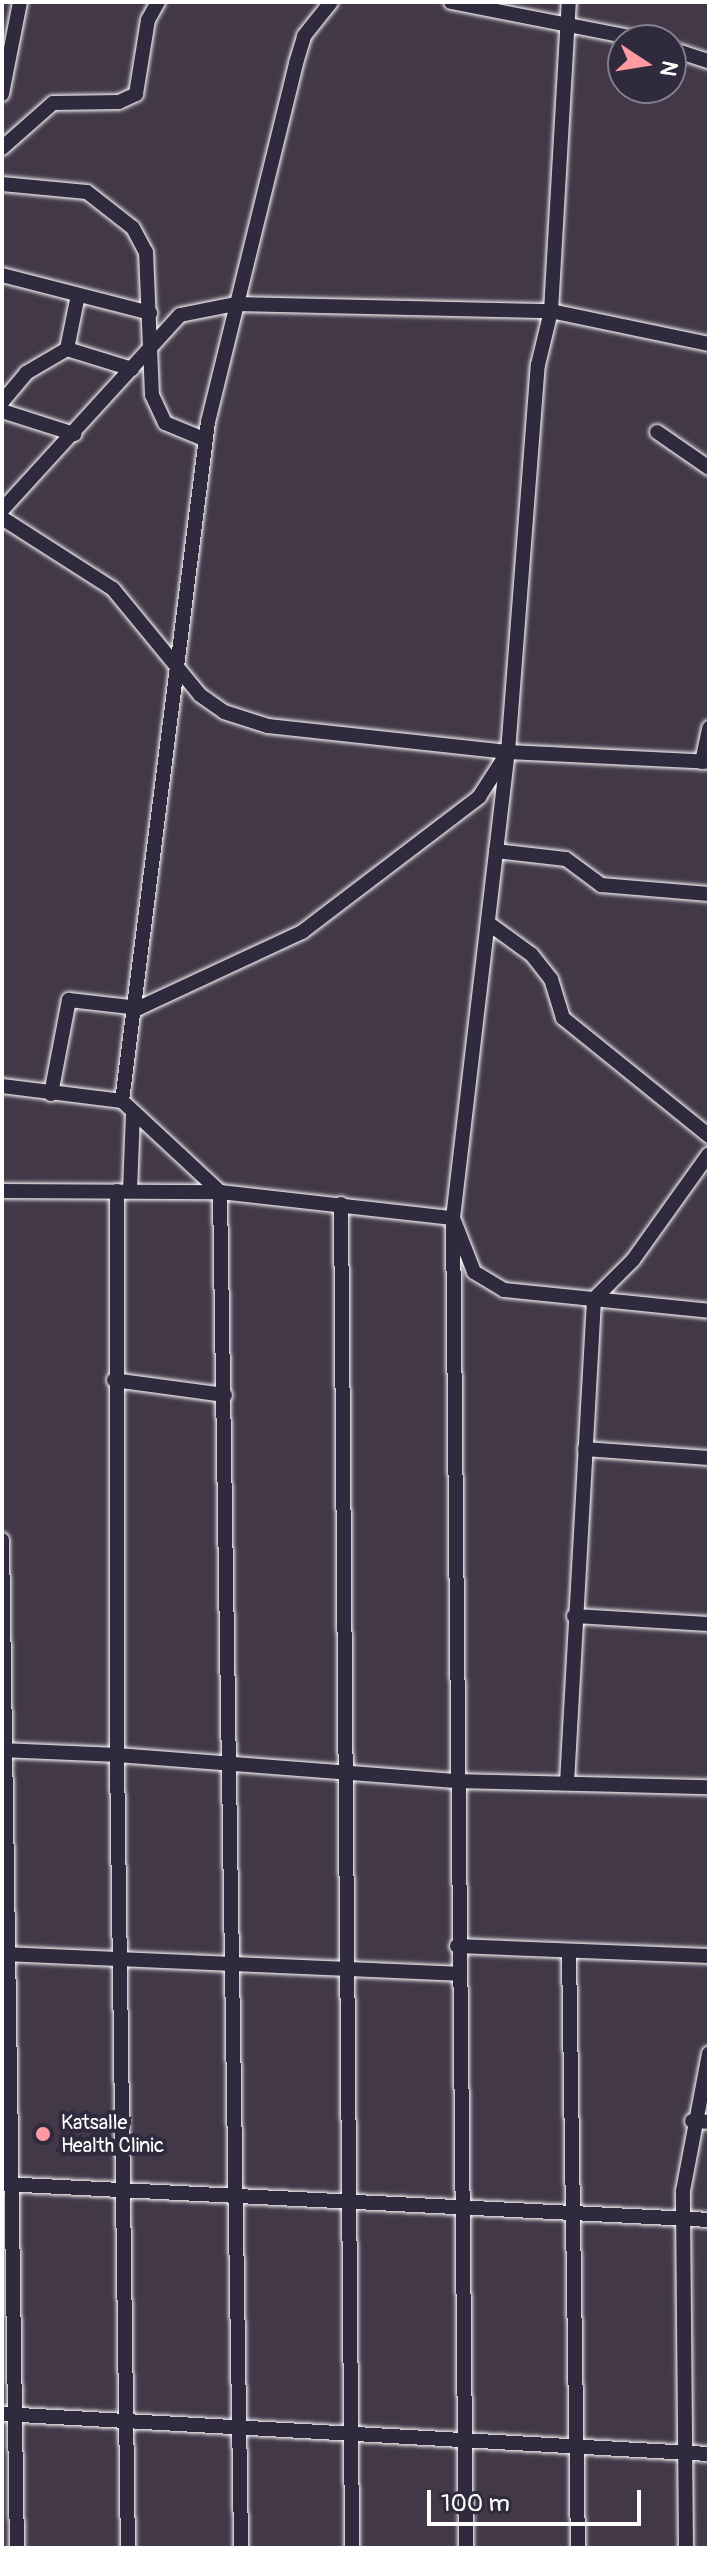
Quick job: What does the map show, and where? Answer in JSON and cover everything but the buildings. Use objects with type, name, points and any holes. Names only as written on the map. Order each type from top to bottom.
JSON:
[{"type":"street","points":[[2,94],[20,2]]},
{"type":"street","points":[[2,148],[53,103],[119,102],[136,94],[158,2]]},
{"type":"street","points":[[128,2548],[115,1957],[114,1380],[128,1107],[206,440],[235,304],[300,49],[331,2]]},
{"type":"street","points":[[451,2],[481,4],[607,31]]},
{"type":"street","points":[[466,2548],[455,1781],[453,1218],[508,752],[536,380],[551,311],[565,21],[569,2]]},
{"type":"street","points":[[687,54],[709,61]]},
{"type":"street","points":[[2,184],[64,187],[109,202],[146,252],[152,395],[165,423],[206,440]]},
{"type":"street","points":[[2,275],[150,313]]},
{"type":"street","points":[[67,349],[78,295]]},
{"type":"street","points":[[2,510],[132,369],[149,343],[180,315],[235,304],[551,311],[709,344]]},
{"type":"street","points":[[2,402],[26,373],[67,349],[132,369]]},
{"type":"street","points":[[2,411],[74,434]]},
{"type":"street","points":[[657,432],[709,468]]},
{"type":"street","points":[[2,518],[113,589],[179,669],[224,712],[268,726],[508,752],[705,762],[709,728]]},
{"type":"street","points":[[51,1094],[69,1000],[139,1008],[302,932],[479,797],[508,752]]},
{"type":"street","points":[[496,851],[566,859],[601,885],[709,894]]},
{"type":"street","points":[[488,923],[551,979],[563,1018],[709,1136]]},
{"type":"street","points":[[2,1086],[128,1107],[220,1192],[241,2548]]},
{"type":"street","points":[[567,1783],[594,1299],[633,1260],[709,1154]]},
{"type":"street","points":[[2,1191],[220,1192],[453,1218]]},
{"type":"street","points":[[341,1204],[352,2548]]},
{"type":"street","points":[[453,1218],[474,1272],[488,1283],[594,1299],[709,1311]]},
{"type":"street","points":[[114,1380],[225,1395]]},
{"type":"street","points":[[585,1449],[709,1458]]},
{"type":"street","points":[[2,1540],[9,2414],[17,2548]]},
{"type":"street","points":[[574,1616],[709,1624]]},
{"type":"street","points":[[4,1750],[117,1755],[455,1781],[709,1787]]},
{"type":"street","points":[[457,1946],[709,1956]]},
{"type":"street","points":[[569,1951],[569,2213],[578,2548]]},
{"type":"street","points":[[5,1954],[458,1974]]},
{"type":"street","points":[[686,2548],[683,2219],[692,2121],[709,2053]]},
{"type":"street","points":[[692,2121],[709,2122]]},
{"type":"street","points":[[7,2185],[709,2220]]},
{"type":"street","points":[[9,2414],[126,2426],[709,2454]]},
{"type":"place","name":"Katsalle Health Clinic","points":[[43,2134]]}]
